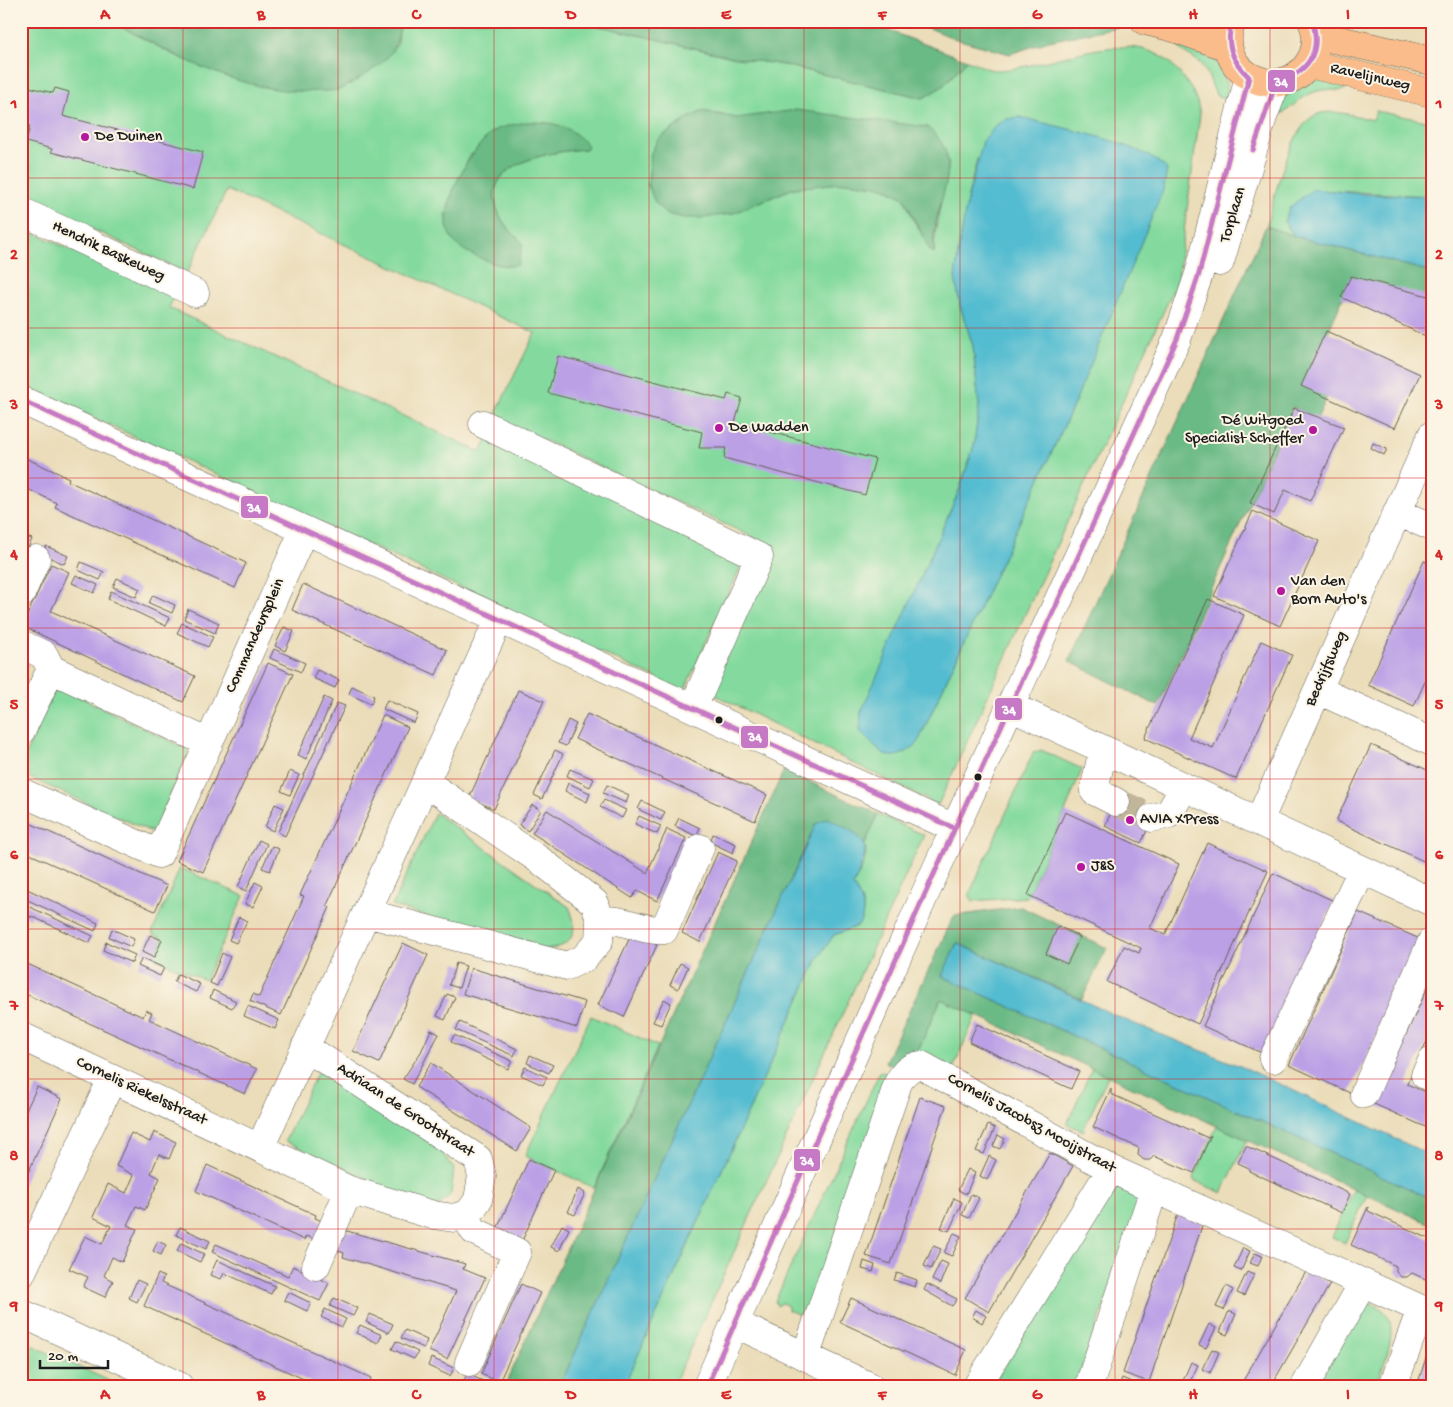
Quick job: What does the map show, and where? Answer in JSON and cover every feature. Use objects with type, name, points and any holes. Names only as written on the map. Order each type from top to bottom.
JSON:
[{"type":"main road","points":[[1145,21],[1174,28],[1230,34],[1236,64],[1249,77],[1267,83],[1276,83],[1294,77],[1309,64],[1315,50],[1314,28]]},
{"type":"main road","name":"Ravelijnweg","points":[[1314,28],[1432,61]]},
{"type":"main road","name":"Ravelijnweg","points":[[1309,64],[1432,93]]},
{"type":"street","name":"Torplaan","points":[[707,1386],[736,1324],[888,975],[1177,339],[1199,274],[1249,77]]},
{"type":"street","name":"Torplaan","points":[[1177,339],[1214,279],[1263,117],[1276,83]]},
{"type":"street","name":"Hendrik Baskeweg","points":[[21,211],[196,293]]},
{"type":"street","points":[[21,400],[954,828]]},
{"type":"street","points":[[483,424],[759,557],[693,708]]},
{"type":"street","name":"Bedrijfsweg","points":[[1259,822],[1432,435]]},
{"type":"street","points":[[1397,512],[1432,527]]},
{"type":"street","name":"Commandeursplein","points":[[21,792],[159,854],[304,530]]},
{"type":"street","points":[[21,594],[36,559]]},
{"type":"street","points":[[469,1362],[517,1252],[474,1231],[467,1219],[468,1213],[454,1218],[433,1215],[349,1190],[260,1148],[499,619]]},
{"type":"street","points":[[21,644],[44,655],[51,669],[208,742]]},
{"type":"street","points":[[21,731],[51,669]]},
{"type":"street","points":[[1318,690],[1432,742]]},
{"type":"street","points":[[1010,706],[1432,902]]},
{"type":"street","points":[[1404,729],[1432,728]]},
{"type":"street","points":[[1103,749],[1106,804]]},
{"type":"street","points":[[366,913],[567,966],[584,958],[599,941],[600,921],[595,903],[540,861],[425,782]]},
{"type":"street","points":[[1155,822],[1184,787]]},
{"type":"street","points":[[600,921],[611,919],[652,931],[664,930],[700,848]]},
{"type":"street","points":[[1273,1059],[1362,870]]},
{"type":"street","points":[[1364,1094],[1432,941]]},
{"type":"street","name":"Cornelis Riekelsstraat","points":[[21,1036],[260,1148]]},
{"type":"street","name":"Adriaan de Grootstraat","points":[[305,1047],[478,1159],[482,1176],[478,1200],[468,1213]]},
{"type":"street","points":[[1432,1060],[1425,1075],[1432,1078]]},
{"type":"street","name":"Cornelis Jacobsz Mooijstraat","points":[[806,1355],[898,1083],[911,1066],[921,1065],[932,1069],[1111,1169],[1427,1311]]},
{"type":"street","points":[[21,1274],[112,1079]]},
{"type":"street","points":[[978,1386],[1111,1169]]},
{"type":"street","points":[[1090,1386],[1154,1189]]},
{"type":"street","points":[[316,1266],[349,1190]]},
{"type":"street","points":[[1305,1386],[1363,1283]]},
{"type":"street","points":[[1393,1386],[1427,1311]]},
{"type":"street","points":[[21,1313],[179,1386]]},
{"type":"street","points":[[736,1324],[869,1386]]},
{"type":"green space","points":[[21,21],[111,21],[170,53],[228,77],[263,87],[397,46],[401,21],[578,21],[737,58],[784,65],[923,98],[943,86],[967,60],[985,68],[996,70],[1018,68],[1092,50],[1116,47],[1139,48],[1160,56],[1178,71],[1192,91],[1200,114],[1177,282],[938,805],[711,693],[774,547],[494,417],[535,333],[227,190],[187,273],[21,196]],"holes":[[[703,111],[736,118],[759,116],[949,163],[934,241],[934,253],[915,223],[904,198],[884,187],[848,182],[794,188],[731,214],[648,186],[651,153]],[[588,146],[586,149],[557,152],[524,162],[510,169],[500,180],[495,193],[497,209],[501,219],[523,243],[446,217],[457,182],[471,154]],[[977,159],[1075,402],[917,744],[862,712],[959,491],[974,445],[979,406],[973,346],[960,306],[967,201]]]},
{"type":"green space","points":[[111,21],[401,21],[392,52],[383,62],[365,75],[338,90],[291,91],[264,87],[210,71]]},
{"type":"green space","points":[[578,21],[863,21],[967,60],[943,86],[923,98],[784,65],[737,58]]},
{"type":"green space","points":[[912,21],[1102,21],[1122,26],[1049,41],[1010,54],[956,39]]},
{"type":"green space","points":[[1176,41],[1203,48],[1209,53],[1222,71],[1230,100],[1216,95],[1203,67],[1181,50]]},
{"type":"green space","points":[[1325,77],[1350,87],[1340,90],[1316,91],[1284,113],[1273,113],[1283,99],[1295,89]]},
{"type":"green space","points":[[796,110],[927,127],[939,139],[946,152],[948,164],[947,178],[936,219],[934,253],[929,249],[904,198],[884,187],[848,182],[794,188],[731,214],[704,218],[684,218],[666,214],[655,202],[648,186],[651,153],[658,139],[690,117],[703,111],[736,118]]},
{"type":"green space","points":[[1376,111],[1432,122],[1432,196],[1313,190],[1290,207],[1284,221],[1294,236],[1266,226],[1279,180],[1292,144],[1310,118],[1321,113],[1334,112],[1373,120]]},
{"type":"green space","points":[[526,122],[560,126],[574,133],[588,146],[586,149],[557,152],[524,162],[510,169],[500,180],[495,193],[497,209],[501,219],[523,243],[518,265],[502,265],[474,255],[456,244],[447,226],[447,211],[458,179],[476,149],[496,130]]},
{"type":"green space","points":[[1266,226],[1294,236],[1432,272],[1432,289],[1427,301],[1351,280],[1306,382],[1329,392],[1317,419],[1293,407],[1158,706],[1069,661]]},
{"type":"green space","points":[[21,227],[174,297],[169,308],[481,452],[488,438],[720,543],[741,566],[684,691],[21,384]]},
{"type":"green space","points":[[57,686],[189,750],[154,833],[21,774],[21,764]]},
{"type":"green space","points":[[1041,750],[1082,769],[1027,897],[973,901],[969,895],[1033,753]]},
{"type":"green space","points":[[784,770],[878,814],[865,844],[816,824],[560,1386],[505,1386]]},
{"type":"green space","points":[[435,813],[569,907],[574,926],[570,940],[557,948],[537,949],[392,906]]},
{"type":"green space","points":[[878,814],[924,835],[673,1386],[624,1386],[818,958],[834,935],[858,926],[861,921],[863,906],[853,886],[864,863],[865,844]]},
{"type":"green space","points":[[180,868],[244,896],[205,980],[154,958],[163,939],[152,933]]},
{"type":"green space","points":[[1021,907],[1107,948],[1082,999],[957,943],[942,976],[1432,1199],[1432,1225],[941,999],[916,1055],[898,1068],[885,1062],[954,916]]},
{"type":"green space","points":[[941,999],[976,1015],[952,1071],[916,1055]]},
{"type":"green space","points":[[591,1016],[658,1046],[594,1188],[525,1156]]},
{"type":"green space","points":[[1092,1068],[1108,1076],[1083,1131],[1067,1124]]},
{"type":"green space","points":[[318,1071],[439,1148],[454,1169],[451,1194],[439,1206],[420,1203],[285,1141]]},
{"type":"green space","points":[[880,1071],[894,1077],[805,1317],[788,1310],[788,1306],[782,1303],[777,1306],[775,1301]]},
{"type":"green space","points":[[1217,1126],[1247,1140],[1222,1193],[1193,1180]]},
{"type":"green space","points":[[1122,1185],[1129,1188],[1138,1202],[1136,1219],[1075,1386],[992,1386],[1111,1190]]},
{"type":"green space","points":[[1354,1189],[1367,1195],[1345,1243],[1332,1237]]},
{"type":"green space","points":[[1365,1303],[1379,1307],[1387,1315],[1391,1325],[1388,1350],[1376,1386],[1315,1386]]},
{"type":"green space","points":[[21,1340],[120,1386],[21,1386]]},
{"type":"water","points":[[1020,117],[1119,143],[1138,151],[1154,159],[1167,169],[1164,188],[1075,402],[917,744],[899,755],[886,755],[874,746],[860,731],[861,712],[959,491],[974,445],[979,406],[973,346],[960,306],[955,278],[967,201],[983,141],[996,125],[1007,119]]},
{"type":"water","points":[[1313,189],[1362,194],[1432,196],[1432,272],[1294,236],[1284,221],[1290,207]]},
{"type":"water","points":[[827,818],[852,832],[864,843],[863,859],[853,886],[863,906],[861,921],[858,926],[834,935],[818,958],[624,1386],[560,1386],[816,824]]},
{"type":"water","points":[[957,943],[1130,1022],[1250,1070],[1432,1156],[1432,1199],[942,976]]},
{"type":"building","name":"De Duinen","points":[[21,85],[53,93],[55,88],[69,92],[63,116],[203,152],[193,189],[51,152],[52,149],[26,142],[30,126],[21,124]]},
{"type":"building","points":[[1351,276],[1432,297],[1432,339],[1341,297]]},
{"type":"building","points":[[1326,331],[1420,374],[1395,428],[1301,386]]},
{"type":"building","name":"De Wadden","points":[[558,356],[726,400],[728,394],[742,398],[735,423],[875,459],[865,495],[724,458],[726,448],[699,448],[702,432],[548,393]]},
{"type":"building","points":[[1294,408],[1344,427],[1310,501],[1285,490],[1274,514],[1250,503]]},
{"type":"building","points":[[1373,443],[1387,449],[1384,455],[1371,448]]},
{"type":"building","points":[[21,456],[69,478],[68,481],[246,563],[235,588],[55,507],[57,503],[21,486]]},
{"type":"building","points":[[1253,511],[1319,541],[1280,626],[1214,596]]},
{"type":"building","points":[[21,535],[32,539],[28,548],[21,545]]},
{"type":"building","points":[[46,546],[68,556],[64,564],[42,554]]},
{"type":"building","points":[[1424,561],[1432,565],[1432,666],[1414,706],[1368,685]]},
{"type":"building","points":[[81,562],[104,572],[100,580],[78,570]]},
{"type":"building","points":[[51,564],[69,572],[51,611],[195,676],[183,702],[22,626]]},
{"type":"building","points":[[76,575],[98,585],[94,593],[72,583]]},
{"type":"building","points":[[117,578],[140,589],[136,597],[113,587]]},
{"type":"building","points":[[303,584],[447,650],[436,675],[292,610]]},
{"type":"building","points":[[111,591],[170,618],[166,626],[108,599]]},
{"type":"building","points":[[153,595],[175,605],[172,613],[149,603]]},
{"type":"building","points":[[1208,599],[1244,615],[1189,738],[1213,748],[1261,641],[1292,655],[1236,779],[1145,738]]},
{"type":"building","points":[[188,609],[219,623],[215,633],[184,619]]},
{"type":"building","points":[[182,623],[213,637],[208,647],[177,633]]},
{"type":"building","points":[[284,627],[294,631],[285,651],[275,646]]},
{"type":"building","points":[[274,649],[305,663],[301,672],[270,658]]},
{"type":"building","points":[[21,658],[29,662],[21,678]]},
{"type":"building","points":[[268,663],[293,674],[203,872],[177,861]]},
{"type":"building","points":[[317,670],[339,680],[335,688],[313,678]]},
{"type":"building","points":[[352,686],[374,696],[371,704],[349,694]]},
{"type":"building","points":[[518,690],[544,701],[494,809],[469,798]]},
{"type":"building","points":[[324,697],[332,701],[306,759],[298,755]]},
{"type":"building","points":[[387,700],[418,714],[414,723],[383,709]]},
{"type":"building","points":[[337,703],[345,706],[285,836],[278,832]]},
{"type":"building","points":[[587,714],[767,795],[755,821],[575,739]]},
{"type":"building","points":[[383,715],[408,727],[327,905],[330,907],[281,1015],[250,1001],[253,994],[259,997],[304,896],[300,895]]},
{"type":"building","points":[[568,720],[576,724],[566,746],[558,743]]},
{"type":"building","points":[[1371,745],[1432,772],[1432,855],[1428,863],[1336,821]]},
{"type":"building","points":[[555,750],[563,754],[542,799],[534,795]]},
{"type":"building","points":[[570,769],[594,779],[590,787],[567,776]]},
{"type":"building","points":[[290,771],[299,775],[290,795],[281,791]]},
{"type":"building","points":[[568,783],[590,793],[587,802],[565,791]]},
{"type":"building","points":[[607,785],[629,795],[626,803],[603,793]]},
{"type":"building","points":[[1117,799],[1154,816],[1141,843],[1105,826]]},
{"type":"building","points":[[604,800],[626,810],[622,818],[600,807]]},
{"type":"building","points":[[642,801],[665,812],[661,820],[638,809]]},
{"type":"building","points":[[275,804],[284,808],[273,831],[265,827]]},
{"type":"building","points":[[532,805],[541,810],[528,831],[519,825]]},
{"type":"building","points":[[547,810],[647,873],[667,829],[686,838],[657,901],[637,891],[632,898],[532,833]]},
{"type":"building","points":[[1065,812],[1179,864],[1150,928],[1165,935],[1207,843],[1268,871],[1198,1024],[1107,982],[1124,946],[1139,953],[1141,948],[1028,895]]},
{"type":"building","points":[[639,816],[661,826],[657,834],[635,824]]},
{"type":"building","points":[[679,818],[700,828],[696,836],[675,826]]},
{"type":"building","points":[[23,820],[167,886],[155,911],[21,850]]},
{"type":"building","points":[[713,834],[736,844],[733,853],[710,842]]},
{"type":"building","points":[[259,840],[267,844],[246,891],[238,887]]},
{"type":"building","points":[[272,846],[279,849],[270,871],[262,868]]},
{"type":"building","points":[[718,852],[737,861],[700,942],[682,933]]},
{"type":"building","points":[[1273,873],[1334,901],[1264,1054],[1203,1026]]},
{"type":"building","points":[[255,882],[263,886],[253,907],[245,904]]},
{"type":"building","points":[[21,886],[98,923],[95,931],[21,897]]},
{"type":"building","points":[[21,903],[93,936],[89,943],[31,916],[30,918],[21,914]]},
{"type":"building","points":[[1358,912],[1420,939],[1350,1093],[1289,1065]]},
{"type":"building","points":[[239,917],[247,921],[236,943],[229,940]]},
{"type":"building","points":[[1058,926],[1080,937],[1067,964],[1046,954]]},
{"type":"building","points":[[112,929],[134,939],[131,947],[109,937]]},
{"type":"building","points":[[632,933],[657,945],[624,1017],[598,1005]]},
{"type":"building","points":[[150,935],[162,940],[154,958],[142,952]]},
{"type":"building","points":[[106,942],[135,955],[132,963],[103,950]]},
{"type":"building","points":[[403,943],[428,955],[379,1063],[353,1051]]},
{"type":"building","points":[[222,953],[230,957],[217,986],[210,983]]},
{"type":"building","points":[[142,958],[164,968],[160,976],[138,966]]},
{"type":"building","points":[[21,961],[143,1017],[146,1010],[152,1013],[149,1019],[257,1069],[245,1094],[21,992]]},
{"type":"building","points":[[456,963],[466,966],[459,988],[449,985]]},
{"type":"building","points":[[680,963],[688,967],[678,989],[670,985]]},
{"type":"building","points":[[471,968],[585,1002],[577,1028],[463,994]]},
{"type":"building","points":[[178,974],[200,984],[196,992],[174,982]]},
{"type":"building","points":[[1432,978],[1432,1030],[1407,1084],[1432,1095],[1432,1130],[1374,1104]]},
{"type":"building","points":[[213,990],[236,1001],[232,1008],[210,998]]},
{"type":"building","points":[[447,994],[455,997],[445,1020],[437,1016]]},
{"type":"building","points":[[664,999],[671,1003],[661,1025],[653,1022]]},
{"type":"building","points":[[248,1006],[279,1020],[275,1029],[244,1016]]},
{"type":"building","points":[[460,1022],[517,1049],[514,1056],[456,1030]]},
{"type":"building","points":[[977,1024],[1079,1071],[1071,1089],[969,1042]]},
{"type":"building","points":[[431,1030],[439,1034],[412,1084],[403,1079],[421,1052]]},
{"type":"building","points":[[454,1035],[512,1061],[508,1069],[451,1042]]},
{"type":"building","points":[[530,1055],[553,1065],[549,1073],[527,1063]]},
{"type":"building","points":[[431,1063],[531,1128],[517,1151],[416,1087]]},
{"type":"building","points":[[525,1067],[547,1077],[543,1085],[521,1075]]},
{"type":"building","points":[[37,1087],[62,1099],[21,1188],[21,1121]]},
{"type":"building","points":[[1111,1089],[1111,1094],[1208,1138],[1211,1135],[1194,1173],[1154,1156],[1150,1160],[1144,1160],[1138,1155],[1139,1148],[1093,1127]]},
{"type":"building","points":[[920,1097],[946,1106],[891,1264],[866,1256]]},
{"type":"building","points":[[988,1125],[995,1128],[984,1154],[976,1151]]},
{"type":"building","points":[[154,1132],[176,1142],[169,1159],[159,1154],[151,1173],[160,1178],[145,1210],[136,1206],[127,1225],[137,1229],[122,1262],[112,1257],[104,1276],[113,1281],[105,1297],[83,1287],[88,1277],[69,1269],[85,1236],[102,1244],[111,1226],[93,1217],[108,1184],[126,1193],[134,1175],[116,1166],[131,1133],[150,1142]]},
{"type":"building","points":[[998,1135],[1005,1139],[1000,1149],[993,1146]]},
{"type":"building","points":[[1246,1146],[1350,1194],[1342,1213],[1249,1171],[1249,1168],[1238,1163]]},
{"type":"building","points":[[1050,1153],[1073,1166],[989,1312],[965,1298]]},
{"type":"building","points":[[989,1156],[996,1160],[987,1180],[980,1176]]},
{"type":"building","points":[[529,1159],[554,1170],[521,1243],[496,1231]]},
{"type":"building","points":[[207,1165],[316,1215],[315,1218],[324,1222],[316,1240],[306,1236],[304,1240],[196,1191]]},
{"type":"building","points":[[968,1169],[975,1173],[966,1194],[958,1190]]},
{"type":"building","points":[[578,1189],[585,1193],[575,1215],[568,1212]]},
{"type":"building","points":[[971,1194],[979,1198],[969,1218],[962,1215]]},
{"type":"building","points":[[954,1198],[962,1202],[949,1231],[941,1228]]},
{"type":"building","points":[[1368,1207],[1368,1211],[1432,1240],[1432,1282],[1412,1273],[1407,1277],[1401,1277],[1396,1272],[1396,1266],[1351,1245]]},
{"type":"building","points":[[1178,1214],[1203,1223],[1149,1382],[1123,1373]]},
{"type":"building","points":[[562,1225],[569,1229],[559,1251],[551,1247]]},
{"type":"building","points":[[180,1227],[210,1241],[206,1249],[176,1235]]},
{"type":"building","points":[[340,1229],[465,1264],[463,1269],[485,1278],[447,1359],[429,1351],[456,1291],[343,1257],[344,1253],[332,1248]]},
{"type":"building","points":[[954,1233],[961,1236],[952,1256],[944,1253]]},
{"type":"building","points":[[158,1241],[166,1245],[161,1255],[153,1251]]},
{"type":"building","points":[[181,1243],[204,1254],[200,1262],[177,1251]]},
{"type":"building","points":[[216,1244],[288,1276],[293,1266],[329,1283],[320,1301],[212,1252]]},
{"type":"building","points":[[933,1246],[941,1249],[931,1269],[924,1266]]},
{"type":"building","points":[[1243,1248],[1250,1251],[1241,1271],[1234,1268]]},
{"type":"building","points":[[1255,1253],[1262,1256],[1258,1266],[1250,1263]]},
{"type":"building","points":[[217,1260],[275,1286],[271,1294],[224,1273],[221,1279],[210,1275]]},
{"type":"building","points":[[864,1261],[875,1265],[873,1272],[862,1269]]},
{"type":"building","points":[[941,1261],[948,1264],[940,1284],[932,1280]]},
{"type":"building","points":[[1307,1270],[1330,1284],[1271,1386],[1240,1386]]},
{"type":"building","points":[[1247,1272],[1254,1275],[1244,1296],[1237,1293]]},
{"type":"building","points":[[897,1273],[917,1280],[915,1287],[894,1280]]},
{"type":"building","points":[[158,1274],[164,1277],[161,1283],[371,1378],[370,1382],[378,1386],[319,1386],[144,1306]]},
{"type":"building","points":[[137,1280],[146,1284],[137,1302],[129,1298]]},
{"type":"building","points":[[521,1284],[540,1293],[499,1382],[481,1374]]},
{"type":"building","points":[[927,1284],[957,1299],[952,1306],[924,1290]]},
{"type":"building","points":[[1226,1286],[1233,1290],[1224,1310],[1216,1307]]},
{"type":"building","points":[[288,1292],[311,1303],[307,1311],[284,1300]]},
{"type":"building","points":[[334,1298],[357,1308],[353,1316],[330,1306]]},
{"type":"building","points":[[851,1298],[966,1350],[955,1375],[840,1322]]},
{"type":"building","points":[[325,1309],[346,1319],[342,1327],[321,1317]]},
{"type":"building","points":[[976,1310],[986,1316],[982,1323],[972,1317]]},
{"type":"building","points":[[1229,1311],[1236,1314],[1227,1335],[1220,1332]]},
{"type":"building","points":[[370,1314],[393,1324],[389,1333],[366,1322]]},
{"type":"building","points":[[1209,1324],[1216,1328],[1206,1348],[1199,1345]]},
{"type":"building","points":[[360,1325],[382,1335],[378,1343],[356,1333]]},
{"type":"building","points":[[405,1330],[427,1340],[424,1348],[401,1338]]},
{"type":"building","points":[[396,1341],[418,1352],[414,1359],[392,1349]]},
{"type":"building","points":[[1431,1342],[1432,1386],[1417,1386]]},
{"type":"building","points":[[1212,1349],[1219,1352],[1210,1373],[1202,1369]]},
{"type":"building","points":[[431,1358],[454,1368],[450,1376],[428,1366]]},
{"type":"building","points":[[1191,1362],[1198,1365],[1188,1386],[1182,1383]]},
{"type":"building","points":[[467,1374],[490,1384],[489,1386],[471,1386],[463,1382]]},
{"type":"building","points":[[1122,1378],[1132,1382],[1131,1386],[1119,1386]]},
{"type":"tunnel","points":[[1116,802],[1152,818]]},
{"type":"transit line","name":"34","points":[[707,1386],[925,894],[1177,339],[1199,274],[1249,77],[1238,65],[1232,52],[1229,37],[1232,21]]},
{"type":"transit line","name":"34","points":[[1253,150],[1276,83],[1296,74],[1309,61],[1315,43],[1312,21]]},
{"type":"transit line","name":"34","points":[[21,400],[954,828]]},
{"type":"place","name":"De Duinen","points":[[85,137]]},
{"type":"place","name":"De Wadden","points":[[719,428]]},
{"type":"place","name":"Dé Witgoed Specialist Scheffer","points":[[1313,430]]},
{"type":"place","name":"Van den Born Auto's","points":[[1281,591]]},
{"type":"place","name":"AVIA XPress","points":[[1130,820]]},
{"type":"place","name":"J&S","points":[[1081,867]]}]
